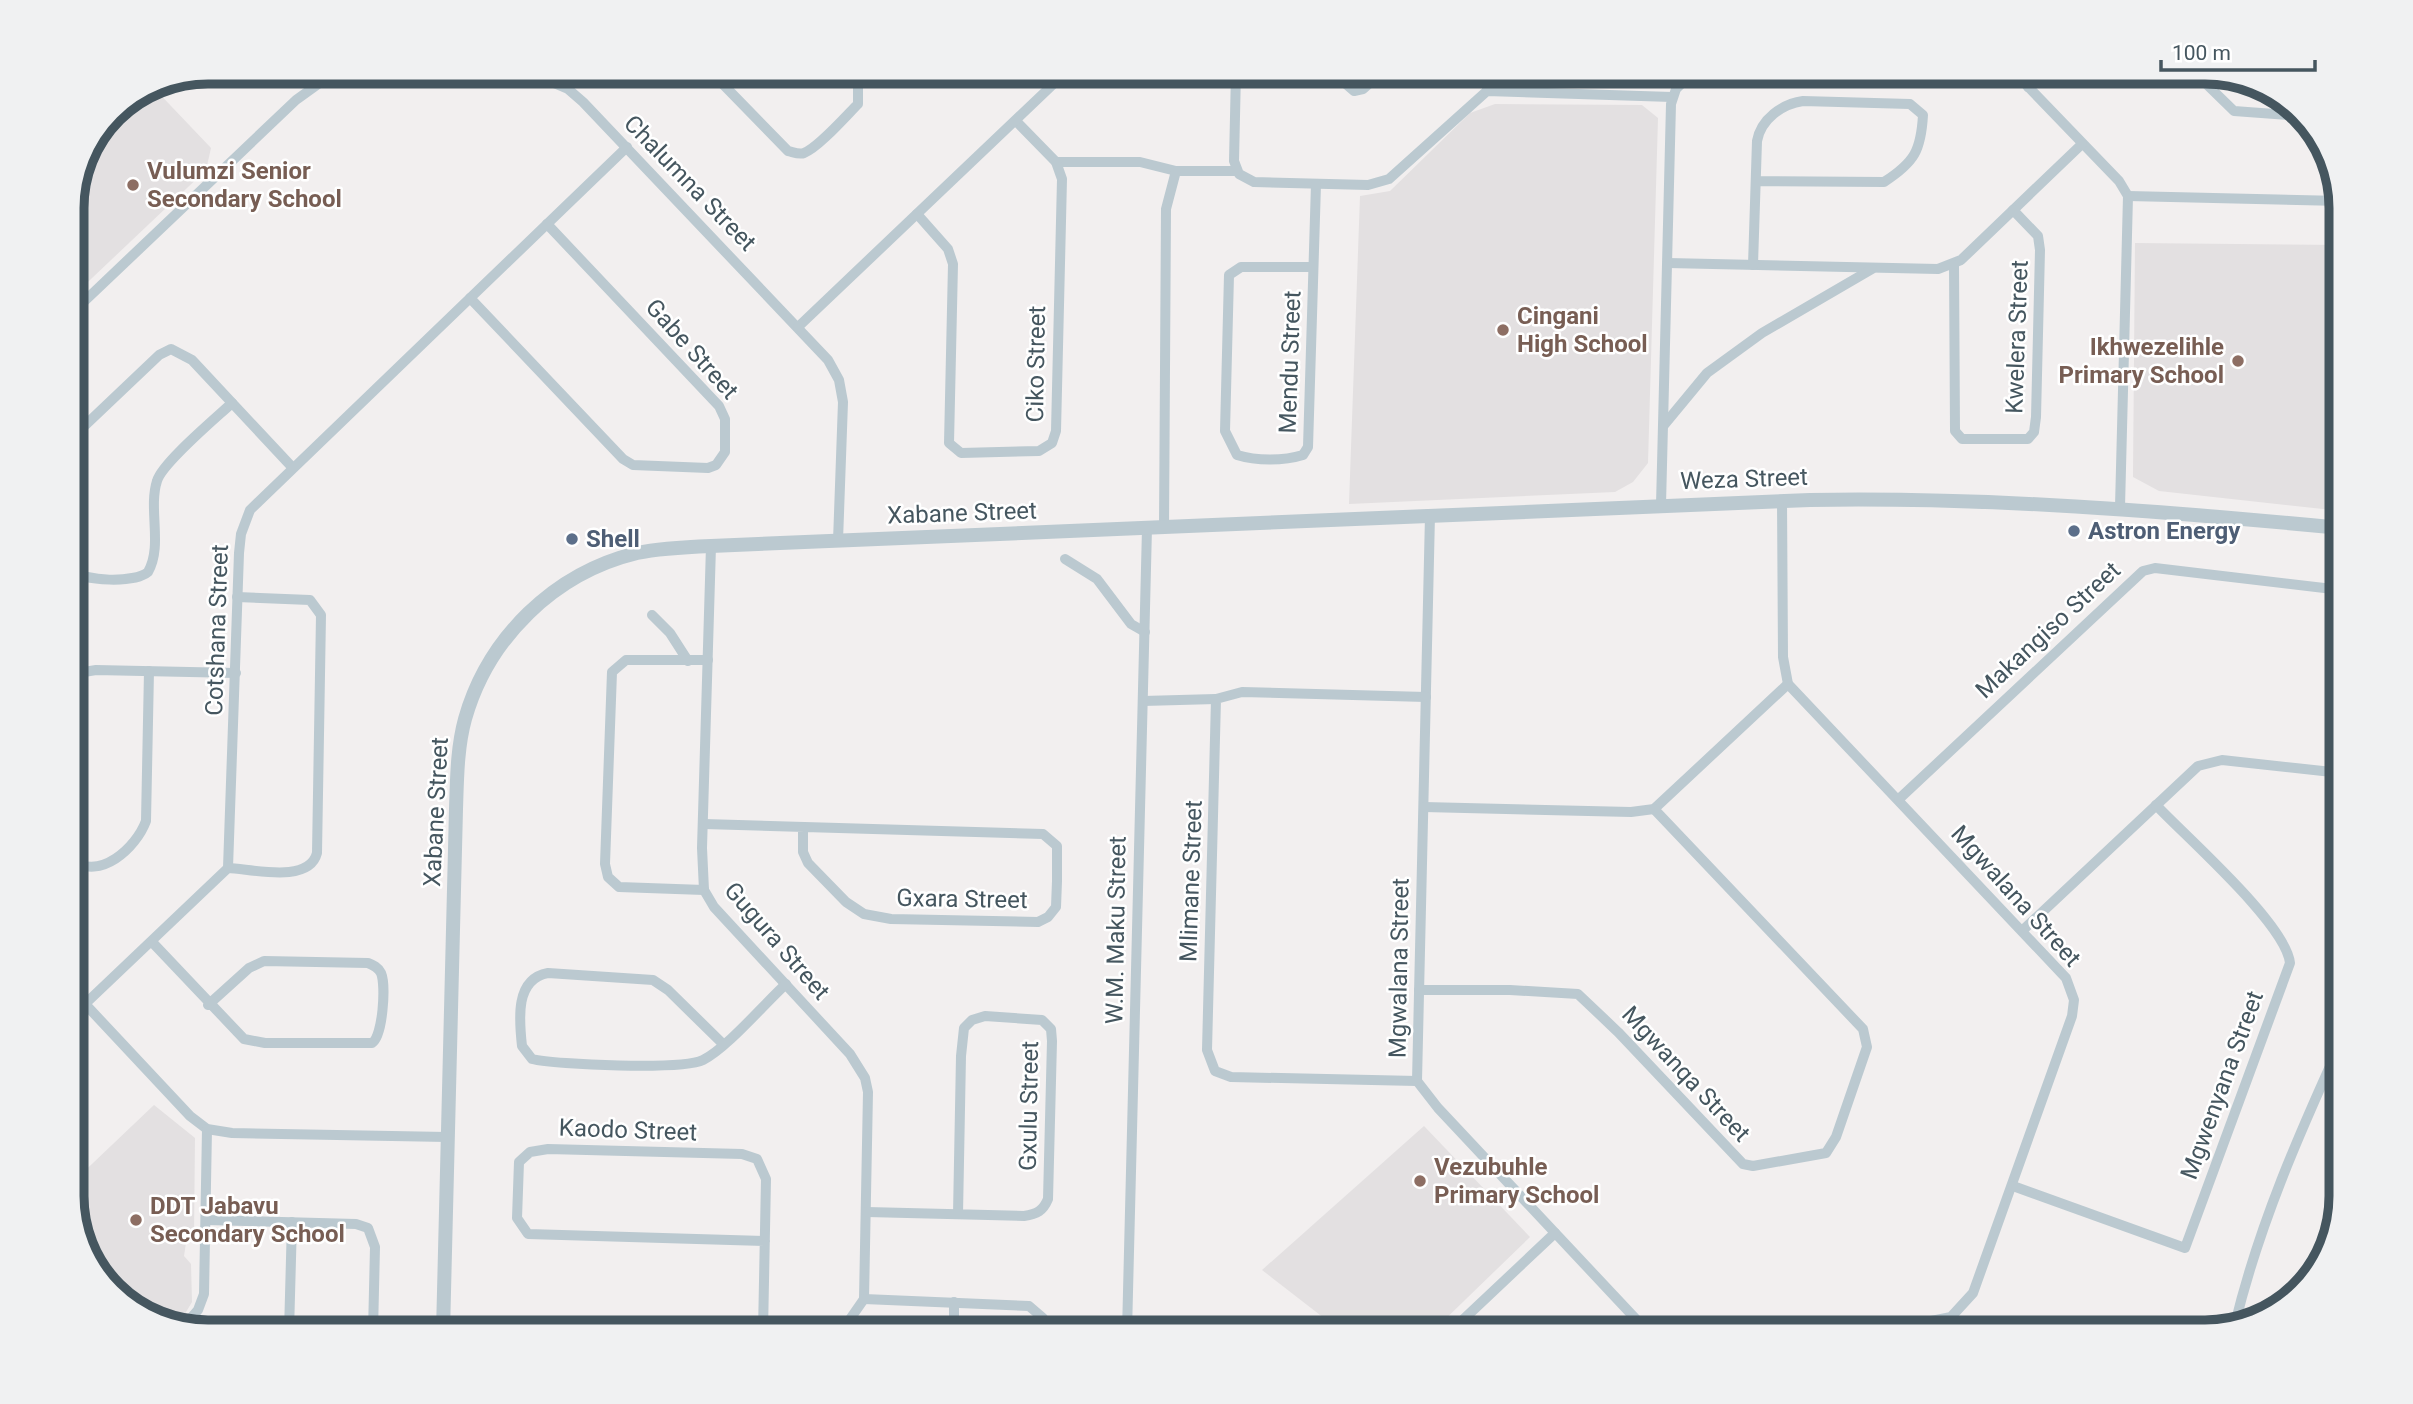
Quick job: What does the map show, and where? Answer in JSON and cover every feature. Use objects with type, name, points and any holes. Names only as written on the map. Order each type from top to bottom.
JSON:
[{"type":"street","name":"Chalumna Street","points":[[84,302],[296,100],[318,84]]},
{"type":"street","name":"Chalumna Street","points":[[556,84],[576,95],[828,360],[839,380],[843,402],[838,541]]},
{"type":"street","points":[[723,84],[788,151],[797,153],[805,153],[814,146],[858,104],[857,84]]},
{"type":"street","points":[[798,327],[1054,84]]},
{"type":"street","points":[[1236,84],[1234,155],[1237,170],[1244,178],[1254,182],[1316,184],[1368,185],[1389,179],[1487,91],[1672,97]]},
{"type":"street","points":[[1346,84],[1354,91],[1369,84]]},
{"type":"street","points":[[1487,84],[1487,91]]},
{"type":"street","points":[[1661,505],[1672,97],[1683,84]]},
{"type":"street","points":[[2025,84],[2119,181],[2128,196],[2120,507]]},
{"type":"street","points":[[2028,87],[2031,84]]},
{"type":"street","points":[[2206,84],[2234,111],[2287,115]]},
{"type":"street","points":[[1753,265],[1756,180],[1758,134],[1773,114],[1786,105],[1803,101],[1910,104],[1923,115],[1919,149],[1884,182],[1835,184],[1756,180]]},
{"type":"street","points":[[1016,121],[1056,162],[1140,162],[1176,171],[1237,170]]},
{"type":"street","points":[[1668,263],[1872,269],[1938,269],[1954,265],[2082,144]]},
{"type":"street","name":"Cotshana Street","points":[[228,868],[239,553],[244,522],[250,510],[627,147]]},
{"type":"street","name":"Ciko Street","points":[[917,214],[948,248],[953,264],[949,443],[961,453],[1039,451],[1052,443],[1056,431],[1063,191],[1061,170],[1056,162]]},
{"type":"street","points":[[1164,527],[1166,209],[1176,171]]},
{"type":"street","name":"Mendu Street","points":[[1313,267],[1241,267],[1229,275],[1225,432],[1233,451],[1243,457],[1299,456],[1308,447],[1316,184]]},
{"type":"street","points":[[2128,196],[2329,201]]},
{"type":"street","name":"Kwelera Street","points":[[1954,265],[1955,431],[1962,439],[2028,439],[2034,432],[2036,417],[2040,250],[2038,236],[2013,210]]},
{"type":"street","name":"Gabe Street","points":[[470,298],[623,459],[633,465],[708,468],[720,462],[725,452],[725,419],[719,406],[547,224]]},
{"type":"street","points":[[1663,426],[1707,373],[1762,332],[1872,269]]},
{"type":"street","points":[[84,426],[165,351],[177,350],[192,360],[292,467]]},
{"type":"street","points":[[84,577],[127,579],[148,572],[153,560],[155,491],[159,474],[232,403]]},
{"type":"street","points":[[1424,807],[1631,812],[1654,808],[1788,684],[1783,657],[1782,501]]},
{"type":"street","name":"Weza Street","points":[[1147,528],[1782,501],[1990,501],[2120,507],[2329,527]]},
{"type":"street","name":"Mgwalana Street","points":[[1430,515],[1418,1081],[1431,1100],[1637,1320]]},
{"type":"street","name":"Xabane Street","points":[[443,1320],[459,752],[465,720],[477,687],[492,656],[516,625],[543,600],[575,578],[636,554],[711,546],[1147,528]]},
{"type":"street","name":"W.M. Maku Street","points":[[1127,1320],[1147,528]]},
{"type":"street","name":"Gugura Street","points":[[711,546],[704,890],[723,917],[850,1054],[865,1078],[868,1092],[864,1299]]},
{"type":"street","points":[[1065,559],[1097,579],[1131,624],[1145,632]]},
{"type":"street","name":"Makangiso Street","points":[[1899,799],[2143,571],[2155,568],[2329,589]]},
{"type":"street","points":[[237,597],[310,600],[321,615],[317,853],[311,865],[300,871],[228,868],[85,1004],[183,1110],[207,1129],[232,1133],[447,1137]]},
{"type":"street","points":[[652,615],[688,661]]},
{"type":"street","points":[[704,890],[619,887],[608,877],[605,864],[612,672],[626,660],[708,660]]},
{"type":"street","points":[[84,670],[236,673]]},
{"type":"street","points":[[84,866],[103,865],[119,855],[143,830],[146,821],[149,671]]},
{"type":"street","name":"Mgwalana Street","points":[[1788,684],[2066,978],[2074,1008],[1973,1293],[1959,1312],[1944,1320]]},
{"type":"street","points":[[1143,701],[1216,699],[1242,692],[1426,697]]},
{"type":"street","name":"Mlimane Street","points":[[1216,699],[1208,1050],[1210,1064],[1221,1075],[1231,1077],[1418,1081]]},
{"type":"street","points":[[2022,930],[2185,776],[2211,761],[2329,772]]},
{"type":"street","name":"Mgwenyana Street","points":[[2013,1186],[2185,1248],[2290,962],[2289,952],[2259,911],[2156,806]]},
{"type":"street","name":"Mgwanqa Street","points":[[1419,990],[1510,990],[1578,995],[1618,1032],[1743,1164],[1753,1166],[1826,1153],[1836,1137],[1867,1047],[1863,1029],[1654,808]]},
{"type":"street","name":"Gxara Street","points":[[704,824],[1042,834],[1051,839],[1058,852],[1056,907],[1038,922],[891,919],[871,916],[846,902],[816,873],[803,852],[803,827]]},
{"type":"street","points":[[152,942],[208,1004],[238,1035],[251,1041],[366,1045],[380,1035],[382,978],[378,969],[368,962],[272,960],[249,968],[208,1004]]},
{"type":"street","points":[[723,1044],[668,990],[653,980],[548,973],[533,978],[523,989],[522,1046],[532,1059],[684,1065],[701,1061],[723,1044],[786,984]]},
{"type":"street","name":"Gxulu Street","points":[[867,1212],[1024,1216],[1040,1212],[1048,1199],[1052,1041],[1051,1029],[1042,1020],[985,1016],[972,1020],[964,1028],[958,1214]]},
{"type":"street","points":[[2237,1316],[2262,1230],[2283,1170],[2329,1068]]},
{"type":"street","points":[[190,1319],[198,1310],[204,1294],[207,1129]]},
{"type":"street","name":"Kaodo Street","points":[[763,1320],[765,1241],[765,1171],[757,1159],[751,1156],[548,1149],[530,1152],[519,1162],[517,1218],[523,1230],[534,1236],[765,1241]]},
{"type":"street","points":[[206,1220],[356,1224],[372,1233],[375,1247],[373,1320]]},
{"type":"street","points":[[289,1320],[292,1222]]},
{"type":"street","points":[[1463,1320],[1555,1233]]},
{"type":"street","points":[[849,1320],[864,1299],[1029,1306],[1043,1320]]},
{"type":"street","points":[[954,1302],[954,1320]]},
{"type":"shaded area","name":"Vulumzi Senior Secondary School","points":[[160,94],[211,148],[206,170],[84,286],[86,183],[93,160],[120,120],[139,105]]},
{"type":"shaded area","name":"Cingani High School","points":[[1495,104],[1642,105],[1658,118],[1648,463],[1633,482],[1615,492],[1349,504],[1360,196],[1390,191],[1470,113]]},
{"type":"shaded area","name":"Ikhwezelihle Primary School","points":[[2135,243],[2329,245],[2329,510],[2159,491],[2133,477]]},
{"type":"shaded area","name":"DDT Jabavu Secondary School","points":[[154,1105],[195,1138],[194,1235],[186,1243],[184,1256],[191,1264],[192,1302],[183,1317],[160,1311],[146,1303],[120,1284],[110,1272],[93,1244],[88,1228],[84,1204],[84,1172]]},
{"type":"shaded area","name":"Vezubuhle Primary School","points":[[1424,1126],[1530,1237],[1444,1320],[1327,1320],[1262,1270]]},
{"type":"place","name":"Vulumzi Senior Secondary School","points":[[133,185]]},
{"type":"place","name":"Cingani High School","points":[[1503,330]]},
{"type":"place","name":"Ikhwezelihle Primary School","points":[[2238,361]]},
{"type":"place","name":"Astron Energy","points":[[2074,531]]},
{"type":"place","name":"Shell","points":[[572,539]]},
{"type":"place","name":"Vezubuhle Primary School","points":[[1420,1181]]},
{"type":"place","name":"DDT Jabavu Secondary School","points":[[136,1220]]}]
